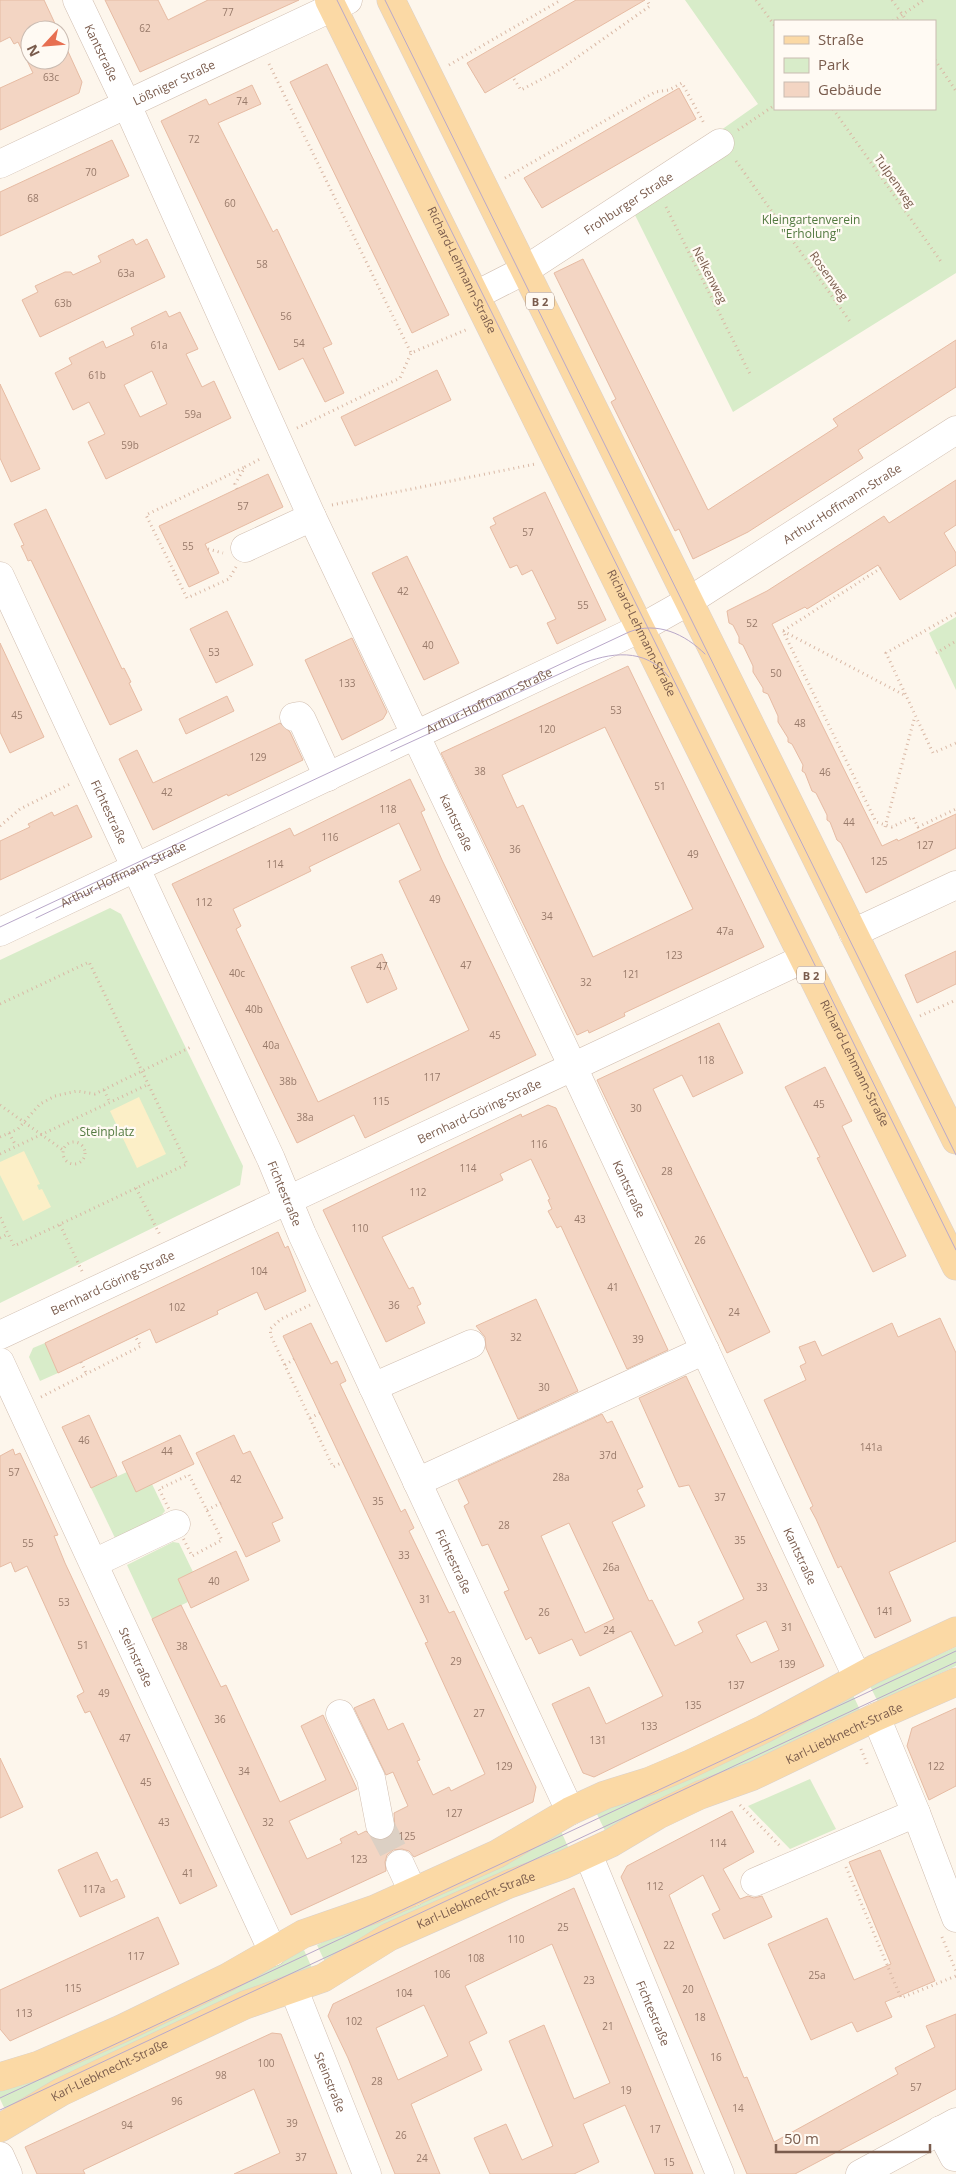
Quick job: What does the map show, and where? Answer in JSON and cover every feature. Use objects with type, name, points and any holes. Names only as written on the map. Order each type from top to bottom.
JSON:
[{"type":"main road","name":"B 2","points":[[391,0],[853,933],[955,1134]]},
{"type":"main road","name":"Richard-Lehmann-Straße","points":[[337,2],[476,295],[956,1266]]},
{"type":"main road","points":[[0,2077],[67,2054],[228,1977],[303,1934],[369,1911],[497,1854],[570,1811],[593,1800],[650,1781],[690,1764],[764,1729],[858,1677],[956,1631]]},
{"type":"main road","name":"Karl-Liebknecht-Straße","points":[[0,2128],[61,2092],[227,2013],[245,2005],[294,1990],[344,1967],[389,1937],[508,1884],[588,1854],[619,1840],[667,1810],[711,1790],[754,1776],[876,1717],[956,1682]]},
{"type":"street","name":"Kantstraße","points":[[77,0],[127,105],[310,513],[573,1067],[858,1677]]},
{"type":"street","name":"Lößniger Straße","points":[[0,164],[259,43],[337,2]]},
{"type":"street","name":"Frohburger Straße","points":[[476,295],[525,270],[716,146]]},
{"type":"street","name":"Arthur-Hoffmann-Straße","points":[[0,932],[641,628],[689,601],[956,430]]},
{"type":"street","points":[[242,556],[310,513]]},
{"type":"street","name":"Fichtestraße","points":[[0,576],[214,1036],[330,1295],[570,1811]]},
{"type":"street","points":[[294,717],[299,716],[302,720],[328,777]]},
{"type":"street","points":[[853,933],[956,885]]},
{"type":"street","name":"Bernhard-Göring-Straße","points":[[0,1335],[803,958]]},
{"type":"street","points":[[373,1387],[471,1344]]},
{"type":"street","points":[[417,1482],[705,1350]]},
{"type":"street","name":"Steinstraße","points":[[0,1362],[273,1952]]},
{"type":"street","points":[[94,1563],[176,1524]]},
{"type":"street","points":[[340,1714],[371,1778],[380,1825]]},
{"type":"street","points":[[876,1717],[916,1813],[956,1918]]},
{"type":"street","points":[[755,1882],[916,1813]]},
{"type":"street","name":"Fichtestraße","points":[[588,1854],[720,2174]]},
{"type":"street","points":[[400,1864],[413,1892]]},
{"type":"street","name":"Steinstraße","points":[[294,1990],[367,2174]]},
{"type":"street","points":[[860,2174],[948,2126],[954,2157]]},
{"type":"street","points":[[0,2156],[8,2174]]},
{"type":"path","points":[[429,76],[561,0]]},
{"type":"path","points":[[514,79],[521,90],[559,70],[650,6],[647,0]]},
{"type":"path","points":[[756,0],[774,25]]},
{"type":"path","points":[[892,0],[906,20]]},
{"type":"path","points":[[896,20],[924,0]]},
{"type":"path","points":[[259,43],[411,353]]},
{"type":"path","points":[[936,61],[956,91]]},
{"type":"path","name":"Rosenweg","points":[[485,189],[654,92],[669,90],[682,83],[705,125],[700,128],[716,146],[851,323]]},
{"type":"path","points":[[716,146],[774,106]]},
{"type":"path","name":"Tulpenweg","points":[[834,110],[942,263]]},
{"type":"path","name":"Nelkenweg","points":[[656,185],[750,374]]},
{"type":"path","points":[[242,556],[229,579],[187,598],[146,515],[245,466],[278,444],[400,378],[411,353],[472,327]]},
{"type":"path","points":[[310,513],[557,460]]},
{"type":"path","points":[[237,489],[235,484],[245,466]]},
{"type":"path","points":[[783,631],[881,568]]},
{"type":"path","points":[[956,613],[886,653],[933,753],[956,743]]},
{"type":"path","points":[[783,631],[906,696]]},
{"type":"path","points":[[783,631],[876,822],[885,827],[892,827],[913,817],[918,827],[956,809]]},
{"type":"path","points":[[936,653],[956,641]]},
{"type":"path","points":[[885,827],[915,716]]},
{"type":"path","points":[[0,826],[20,809],[92,773]]},
{"type":"path","points":[[0,1004],[89,962],[187,1164],[14,1246],[0,1217]]},
{"type":"path","points":[[900,1026],[956,1000]]},
{"type":"path","points":[[0,1137],[18,1129],[40,1104],[55,1096],[77,1091],[95,1094],[214,1036]]},
{"type":"path","points":[[0,1154],[149,1084]]},
{"type":"path","points":[[104,1090],[110,1103]]},
{"type":"path","points":[[0,1105],[25,1121],[63,1150],[65,1160],[71,1164],[82,1162],[85,1156],[84,1148],[79,1142],[68,1143],[63,1150]]},
{"type":"path","points":[[9,1133],[16,1146]]},
{"type":"path","points":[[136,1188],[170,1255]]},
{"type":"path","points":[[60,1224],[93,1291]]},
{"type":"path","points":[[0,1238],[8,1234]]},
{"type":"path","points":[[330,1295],[281,1319],[270,1328],[271,1336],[333,1467],[343,1462]]},
{"type":"path","points":[[20,1407],[141,1346],[135,1336]]},
{"type":"path","points":[[285,1365],[294,1359]]},
{"type":"path","points":[[81,1362],[86,1373]]},
{"type":"path","points":[[310,1418],[320,1413]]},
{"type":"path","points":[[206,1510],[220,1503]]},
{"type":"path","points":[[736,1800],[797,1864]]},
{"type":"path","points":[[844,1862],[875,1930],[901,1998],[956,1976]]},
{"type":"path","points":[[855,1888],[859,1886]]},
{"type":"path","points":[[954,1966],[956,1971]]},
{"type":"green space","name":"Kleingartenverein \"Erholung\"","points":[[685,0],[956,0],[956,273],[733,412],[632,209],[714,135],[758,104]]},
{"type":"green space","points":[[956,617],[956,690],[929,633]]},
{"type":"green space","name":"Steinplatz","points":[[110,908],[121,914],[243,1166],[240,1185],[0,1303],[0,960]]},
{"type":"green space","points":[[45,1343],[58,1373],[40,1381],[29,1357],[33,1348]]},
{"type":"green space","points":[[127,1472],[152,1484],[165,1511],[158,1519],[116,1540],[91,1488]]},
{"type":"green space","points":[[173,1542],[179,1543],[193,1572],[178,1579],[188,1602],[152,1619],[127,1565]]},
{"type":"green space","points":[[956,1647],[956,1666],[878,1702],[870,1686]]},
{"type":"green space","points":[[853,1695],[860,1710],[750,1762],[752,1767],[609,1839],[593,1806]]},
{"type":"green space","points":[[810,1779],[836,1829],[790,1849],[748,1806]]},
{"type":"green space","points":[[557,1822],[572,1856],[325,1962],[317,1945],[383,1914]]},
{"type":"green space","points":[[304,1950],[312,1968],[9,2118],[0,2099],[0,2082]]},
{"type":"sand","points":[[139,1097],[166,1154],[137,1168],[110,1111]]},
{"type":"sand","points":[[24,1151],[40,1184],[37,1185],[39,1190],[42,1189],[51,1207],[23,1221],[0,1175],[0,1162]]},
{"type":"building","points":[[0,0],[44,0],[53,20],[20,20],[20,46],[18,42],[14,44],[10,37],[0,42]]},
{"type":"building","points":[[105,0],[158,0],[168,20],[208,0],[299,0],[140,72]]},
{"type":"building","points":[[576,0],[645,0],[485,93],[467,63]]},
{"type":"building","points":[[70,56],[82,82],[79,93],[0,130],[0,88],[33,73],[32,70],[70,70]]},
{"type":"building","points":[[327,64],[449,315],[412,333],[290,82]]},
{"type":"building","points":[[252,85],[261,104],[218,123],[273,232],[277,229],[332,344],[323,348],[344,393],[325,402],[303,358],[279,370],[161,121],[206,99],[209,105]]},
{"type":"building","points":[[679,88],[696,119],[542,208],[524,178]]},
{"type":"building","points":[[112,140],[129,176],[0,236],[0,192]]},
{"type":"building","points":[[133,239],[136,245],[147,239],[165,277],[40,337],[22,300],[38,292],[35,286],[65,272],[71,272],[73,275],[101,262],[98,256]]},
{"type":"building","points":[[583,259],[708,510],[838,426],[833,419],[956,340],[956,387],[858,450],[863,458],[748,532],[693,559],[679,529],[675,531],[611,402],[616,399],[554,273]]},
{"type":"building","points":[[166,311],[169,317],[180,312],[198,349],[186,354],[202,387],[214,381],[231,418],[106,479],[88,442],[105,434],[89,402],[73,410],[55,373],[72,364],[69,358],[103,341],[106,348],[134,335],[131,328]],"holes":[[[152,371],[167,404],[140,417],[124,385]]]},
{"type":"building","points":[[437,370],[451,400],[355,446],[341,417]]},
{"type":"building","points":[[0,384],[40,469],[11,482],[0,458]]},
{"type":"building","points":[[268,474],[283,507],[205,544],[219,573],[189,587],[159,526]]},
{"type":"building","points":[[956,480],[956,525],[944,533],[956,553],[956,565],[900,600],[878,565],[807,609],[805,607],[772,624],[882,846],[897,839],[898,841],[956,814],[956,848],[866,893],[841,843],[837,840],[830,822],[827,820],[827,815],[816,793],[812,791],[805,773],[802,771],[803,765],[778,722],[778,716],[768,694],[763,692],[763,688],[753,672],[753,666],[743,645],[739,643],[739,637],[733,625],[729,623],[727,611],[767,591],[884,516],[889,523]]},
{"type":"building","points":[[545,492],[606,620],[557,644],[547,623],[556,619],[532,570],[522,575],[517,565],[510,568],[490,527],[496,524],[493,518]]},
{"type":"building","points":[[46,509],[122,669],[124,668],[131,682],[129,683],[142,710],[110,725],[31,560],[28,561],[21,546],[24,545],[14,524]]},
{"type":"building","points":[[407,556],[459,663],[424,680],[372,573]]},
{"type":"building","points":[[227,611],[253,665],[216,683],[190,629]]},
{"type":"building","points":[[352,638],[387,712],[383,719],[342,740],[305,660]]},
{"type":"building","points":[[0,643],[44,737],[10,753],[0,732]]},
{"type":"building","points":[[628,666],[764,947],[624,1013],[625,1016],[604,1026],[589,1033],[588,1030],[577,1035],[441,753]],"holes":[[[605,727],[693,909],[593,957],[523,805],[517,808],[502,775]]]},
{"type":"building","points":[[227,696],[234,711],[186,734],[179,719]]},
{"type":"building","points":[[280,723],[290,732],[303,760],[153,830],[119,759],[137,750],[153,783]]},
{"type":"building","points":[[410,779],[425,810],[421,812],[442,860],[536,1055],[365,1138],[354,1115],[297,1143],[172,884],[290,828],[294,836]],"holes":[[[399,823],[421,870],[399,881],[469,1030],[318,1102],[236,929],[241,926],[233,909],[311,871],[309,867]]]},
{"type":"building","points":[[77,805],[92,837],[0,880],[0,841],[30,827],[28,824],[52,812],[54,816]]},
{"type":"building","points":[[956,951],[956,984],[917,1003],[905,975]]},
{"type":"building","points":[[382,954],[397,989],[367,1003],[351,967]]},
{"type":"building","points":[[719,1023],[743,1073],[693,1097],[682,1075],[653,1089],[770,1332],[727,1353],[597,1080]]},
{"type":"building","points":[[825,1067],[852,1121],[842,1126],[906,1256],[873,1272],[817,1158],[820,1157],[785,1087]]},
{"type":"building","points":[[548,1105],[556,1108],[668,1350],[627,1369],[561,1226],[557,1228],[548,1211],[552,1209],[548,1200],[550,1199],[531,1159],[500,1174],[503,1180],[382,1237],[409,1289],[413,1287],[421,1304],[417,1306],[425,1323],[386,1342],[323,1210],[521,1114],[522,1117]]},
{"type":"building","points":[[278,1232],[285,1248],[288,1246],[306,1291],[265,1310],[257,1292],[217,1311],[218,1314],[156,1343],[150,1329],[58,1373],[45,1343]]},
{"type":"building","points":[[536,1299],[578,1391],[518,1419],[486,1348],[485,1337],[476,1326]]},
{"type":"building","points":[[940,1318],[956,1353],[956,1541],[889,1572],[911,1621],[875,1638],[841,1566],[838,1568],[810,1508],[813,1506],[764,1400],[806,1380],[800,1366],[806,1363],[799,1347],[815,1341],[822,1356],[892,1323],[898,1337]]},
{"type":"building","points":[[311,1323],[331,1364],[337,1361],[346,1381],[340,1384],[401,1512],[405,1509],[414,1528],[409,1531],[449,1613],[454,1611],[536,1787],[533,1802],[414,1857],[409,1851],[402,1849],[393,1850],[387,1855],[385,1862],[386,1871],[291,1915],[152,1619],[181,1605],[221,1687],[226,1685],[280,1802],[326,1780],[301,1726],[323,1715],[357,1789],[289,1821],[307,1859],[342,1843],[340,1839],[356,1831],[358,1835],[366,1831],[375,1840],[390,1837],[395,1830],[394,1813],[408,1806],[393,1772],[386,1775],[354,1708],[374,1699],[388,1730],[403,1723],[420,1760],[417,1761],[433,1795],[449,1787],[451,1791],[485,1774],[425,1643],[428,1642],[283,1336]]},
{"type":"building","points":[[686,1376],[824,1666],[594,1777],[583,1773],[552,1704],[589,1687],[606,1724],[663,1696],[631,1631],[580,1656],[572,1639],[539,1654],[531,1637],[526,1640],[504,1592],[509,1590],[488,1544],[482,1546],[464,1506],[469,1503],[458,1480],[602,1414],[607,1423],[612,1421],[643,1487],[637,1490],[645,1506],[612,1522],[649,1601],[652,1600],[675,1646],[703,1632],[698,1622],[744,1599],[689,1485],[679,1487],[639,1398]],"holes":[[[569,1523],[614,1619],[585,1633],[541,1536]],[[766,1621],[779,1650],[751,1663],[736,1635]]]},
{"type":"building","points":[[89,1415],[117,1476],[91,1488],[62,1427]]},
{"type":"building","points":[[180,1435],[194,1464],[136,1492],[122,1462]]},
{"type":"building","points":[[234,1435],[243,1454],[250,1451],[283,1518],[272,1523],[280,1541],[246,1557],[196,1453]]},
{"type":"building","points":[[13,1449],[15,1455],[20,1453],[37,1489],[58,1535],[54,1536],[65,1563],[217,1886],[180,1904],[90,1711],[85,1713],[77,1696],[84,1692],[27,1566],[15,1572],[11,1562],[0,1567],[0,1456]]},
{"type":"building","points":[[236,1551],[249,1580],[191,1608],[178,1579]]},
{"type":"building","points":[[956,1708],[956,1786],[929,1800],[907,1746],[912,1728]]},
{"type":"building","points":[[0,1758],[23,1807],[0,1818]]},
{"type":"building","points":[[732,1811],[754,1852],[723,1869],[740,1899],[748,1896],[754,1898],[762,1896],[772,1917],[724,1939],[712,1914],[720,1910],[703,1875],[669,1895],[744,2078],[747,2077],[774,2142],[898,2074],[895,2068],[935,2047],[926,2026],[956,2014],[956,2089],[795,2174],[747,2174],[621,1877],[627,1866]]},
{"type":"building","points":[[880,1850],[935,1981],[885,2002],[892,2017],[857,2032],[852,2022],[811,2040],[768,1944],[827,1918],[854,1980],[891,1964],[849,1862]]},
{"type":"building","points":[[97,1852],[111,1882],[117,1879],[125,1897],[80,1917],[58,1870]]},
{"type":"building","points":[[574,1888],[693,2174],[655,2174],[625,2105],[583,2124],[599,2162],[574,2174],[490,2174],[474,2138],[506,2124],[522,2160],[553,2146],[509,2041],[544,2025],[574,2099],[610,2083],[552,1944],[465,1986],[487,2033],[469,2042],[482,2070],[411,2104],[440,2174],[395,2174],[348,2058],[328,2016],[333,2004]],"holes":[[[424,2005],[448,2056],[398,2080],[376,2028]]]},
{"type":"building","points":[[158,1917],[179,1964],[10,2041],[0,2029],[0,1990]]},
{"type":"building","points":[[272,2033],[281,2034],[337,2174],[234,2174],[280,2153],[254,2089],[83,2170],[85,2174],[37,2174],[25,2147]]},
{"type":"tunnel","points":[[380,1825],[400,1864]]},
{"type":"tram line","points":[[337,0],[956,1250]]},
{"type":"tram line","points":[[385,0],[956,1155]]},
{"type":"tram line","points":[[0,927],[629,632],[650,628],[670,631],[680,635],[705,654]]},
{"type":"tram line","points":[[391,751],[579,665],[603,657],[615,655],[638,657],[660,667],[669,677]]},
{"type":"tram line","points":[[36,918],[179,850]]},
{"type":"tram line","points":[[0,2098],[956,1651]]},
{"type":"tram line","points":[[0,2110],[956,1662]]}]
